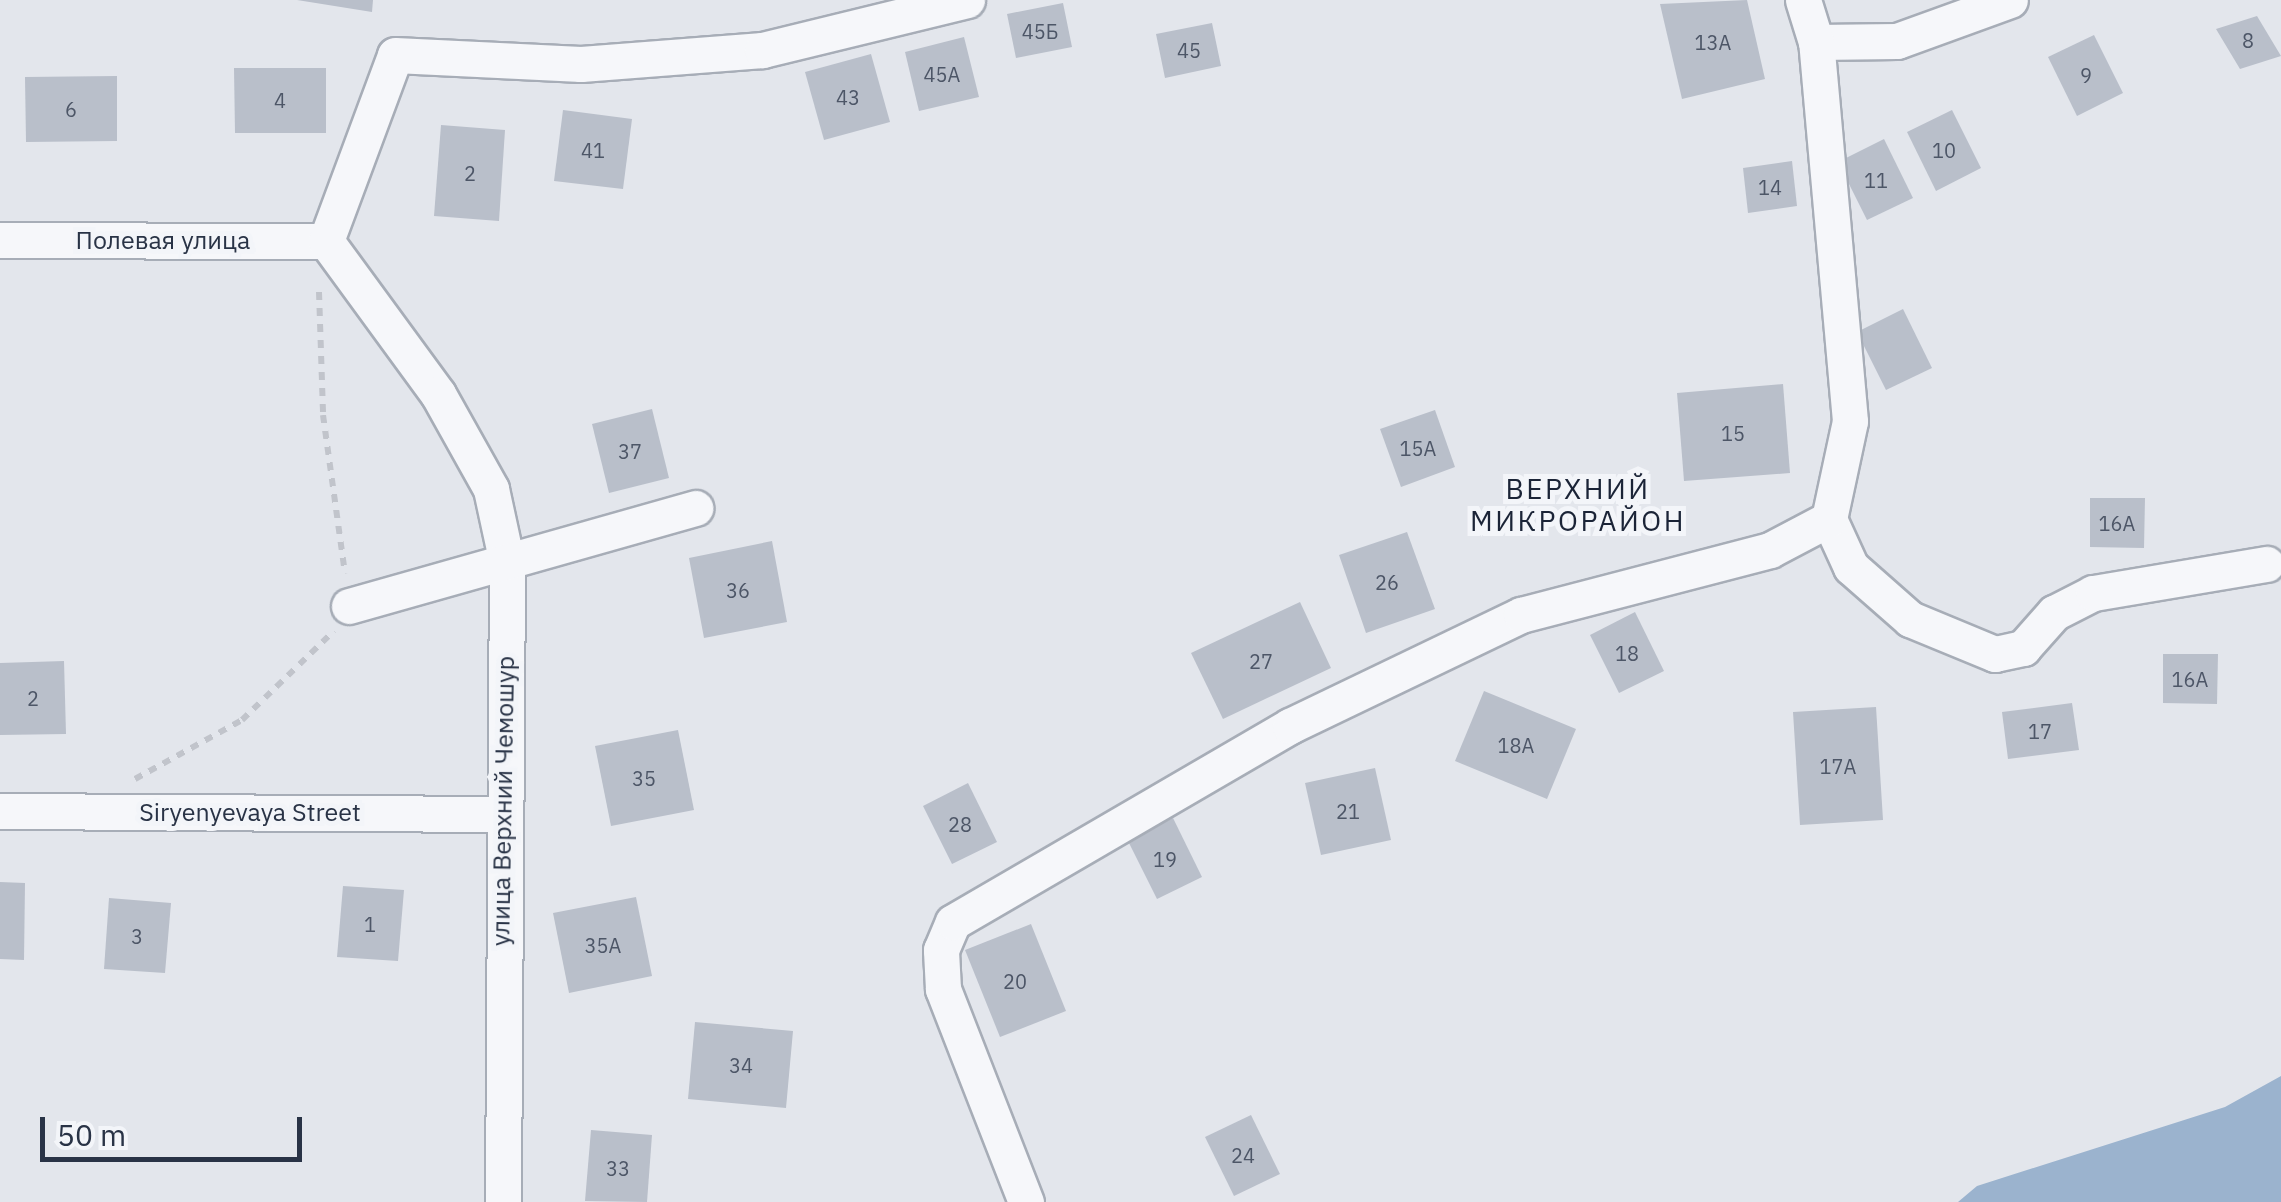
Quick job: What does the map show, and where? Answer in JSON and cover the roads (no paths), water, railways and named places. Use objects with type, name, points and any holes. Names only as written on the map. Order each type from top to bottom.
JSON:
[{"type":"street","points":[[326,241],[396,55],[581,64],[762,50],[966,0]]},
{"type":"street","points":[[1803,0],[1816,42],[1850,420],[1829,519],[1851,568],[1887,600],[1995,654],[2023,648],[2054,613],[2093,593],[2267,564]]},
{"type":"street","points":[[1816,42],[1897,42],[2010,0]]},
{"type":"street","name":"Полевая улица","points":[[0,240],[326,241]]},
{"type":"street","name":"улица Верхний Чемошур","points":[[326,241],[438,394],[491,489],[507,563],[500,814],[504,1202]]},
{"type":"street","points":[[349,606],[695,508]]},
{"type":"street","points":[[1026,1202],[942,989],[941,950],[953,922],[1290,726],[1521,614],[1770,550],[1829,519]]},
{"type":"street","name":"Siryenyevaya Street","points":[[0,812],[500,814]]},
{"type":"water","points":[[2281,1076],[2281,1202],[1958,1202],[1977,1186],[2225,1107]]},
{"type":"district","name":"ВЕРХНИЙ МИКРОРАЙОН","points":[[1578,505]]}]
